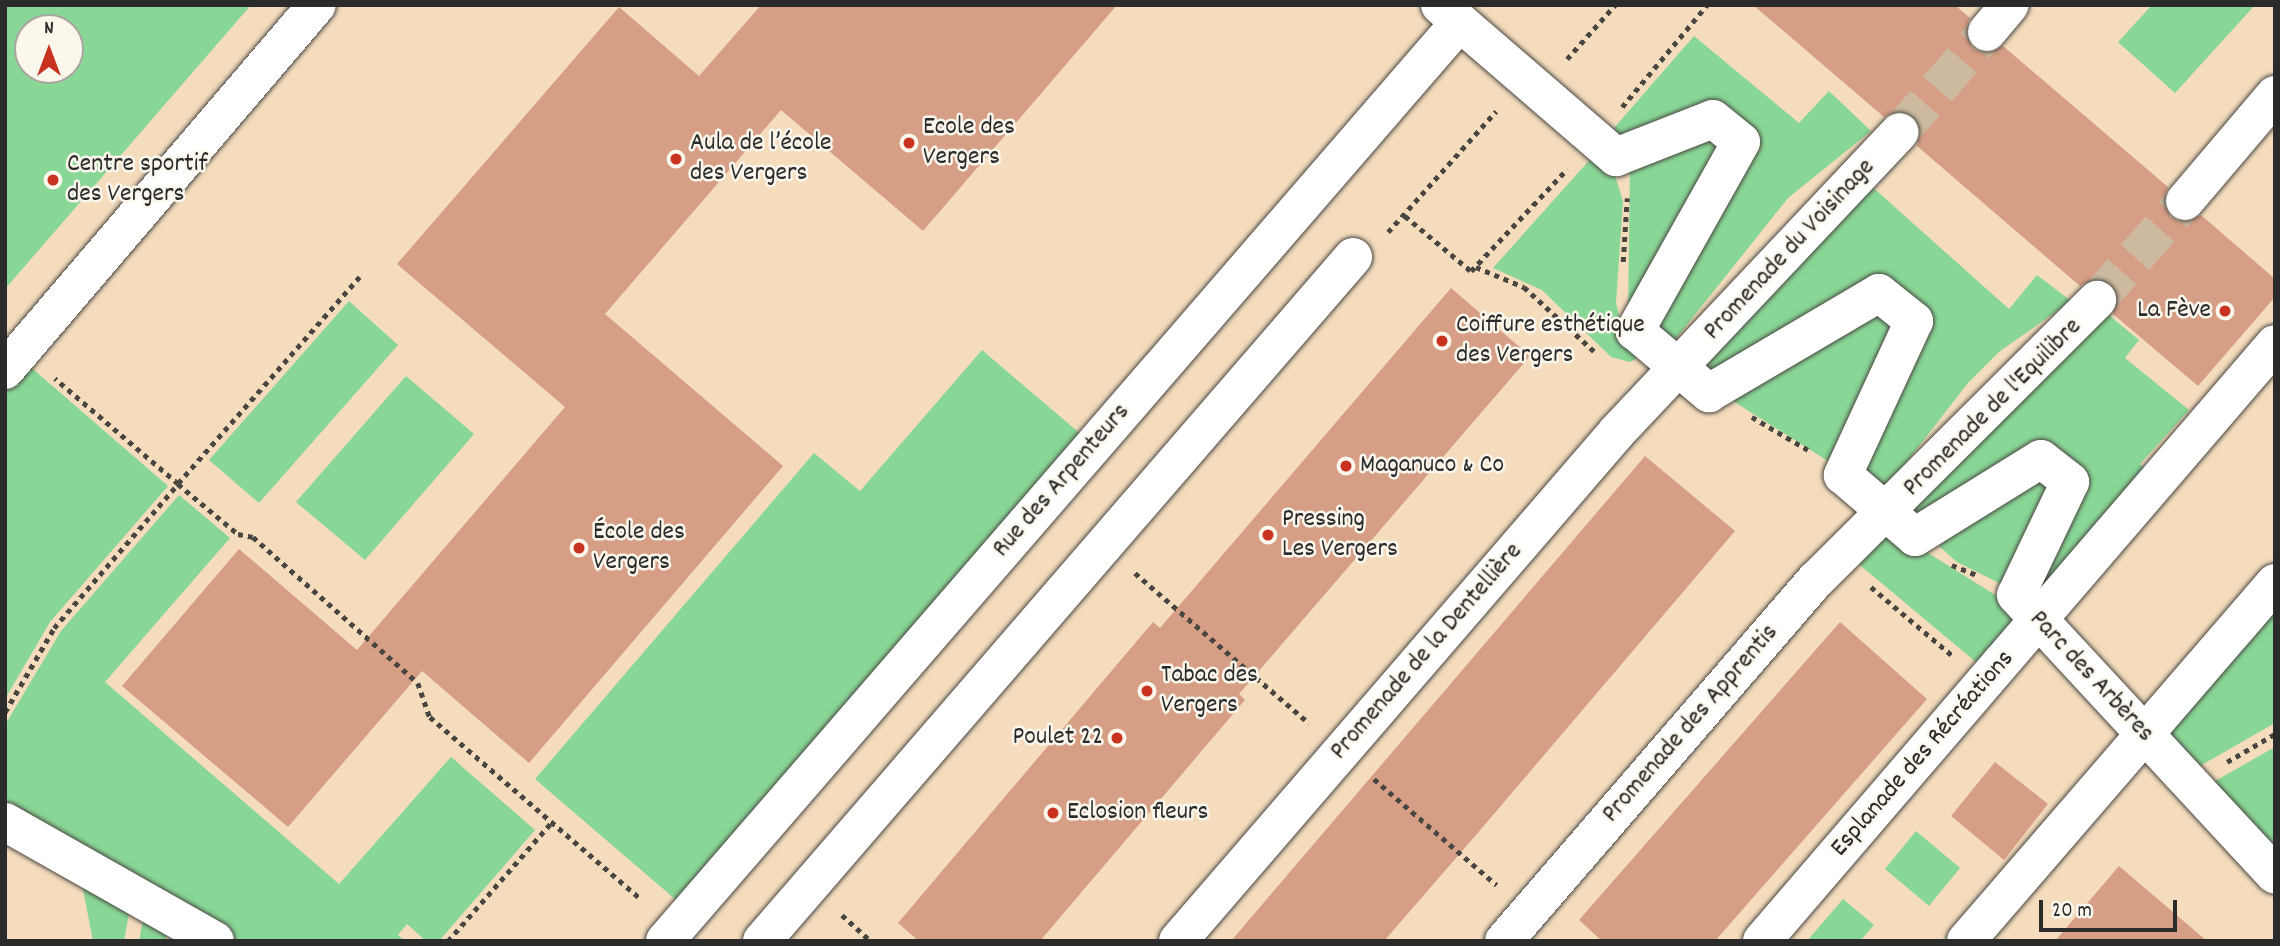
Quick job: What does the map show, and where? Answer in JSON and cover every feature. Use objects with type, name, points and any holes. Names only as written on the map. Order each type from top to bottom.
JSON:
[{"type":"street","points":[[14,361],[317,5]]},
{"type":"street","points":[[1450,14],[1606,148],[1713,119],[1741,142],[1637,329],[1694,381],[1879,293],[1914,321],[1843,475],[1901,526]]},
{"type":"street","name":"Rue des Arpenteurs","points":[[670,935],[1450,14]]},
{"type":"street","points":[[2185,201],[2275,95]]},
{"type":"street","name":"Promenade du Voisinage","points":[[1694,381],[1900,131]]},
{"type":"street","points":[[762,941],[1353,257]]},
{"type":"street","name":"Promenade de l'Equilibre","points":[[1901,526],[2097,300]]},
{"type":"street","name":"Esplanade des Récréations","points":[[1762,941],[1984,682],[2027,608],[2275,344]]},
{"type":"street","name":"Promenade de la Dentellière","points":[[1178,941],[1617,432],[1694,381]]},
{"type":"street","name":"Parc des Arbères","points":[[1901,526],[2041,459],[2070,482],[2027,608],[2275,875]]},
{"type":"street","name":"Promenade des Apprentis","points":[[1504,941],[1839,559],[1901,526]]},
{"type":"street","points":[[1966,941],[2275,583]]},
{"type":"street","points":[[5,822],[215,941]]},
{"type":"path","points":[[1353,257],[1405,216],[1506,99],[1557,70],[1615,5]]},
{"type":"path","points":[[1405,216],[1471,271],[1606,148],[1707,5]]},
{"type":"path","points":[[1606,148],[1628,203],[1619,303],[1622,317],[1637,329]]},
{"type":"path","points":[[1476,267],[1524,287],[1601,357]]},
{"type":"path","points":[[5,712],[54,628],[360,277]]},
{"type":"path","points":[[14,361],[178,484],[238,534],[253,537],[418,683],[430,717],[552,823],[670,935]]},
{"type":"path","points":[[1694,381],[1843,475]]},
{"type":"path","points":[[1901,526],[1950,565],[2027,608]]},
{"type":"path","points":[[1104,546],[1529,912]]},
{"type":"path","points":[[1839,559],[1984,682]]},
{"type":"path","points":[[2189,783],[2275,734]]},
{"type":"path","points":[[448,941],[552,823]]},
{"type":"green space","name":"Centre sportif des Vergers","points":[[5,5],[251,5],[5,289]]},
{"type":"green space","points":[[2152,5],[2255,5],[2175,93],[2118,42]]},
{"type":"green space","points":[[1694,36],[1799,123],[1829,91],[1871,131],[1788,198],[1670,346],[1651,328],[1755,141],[1714,108],[1619,146],[1607,136]]},
{"type":"green space","points":[[1710,132],[1727,146],[1628,317],[1630,163]]},
{"type":"green space","points":[[1594,155],[1614,172],[1623,201],[1616,303],[1623,330],[1647,353],[1630,362],[1611,357],[1542,290],[1493,268]]},
{"type":"green space","points":[[1869,184],[2009,309],[2037,275],[2071,301],[1999,352],[1968,383],[1881,495],[1855,472],[1927,321],[1881,279],[1711,380],[1696,367]]},
{"type":"green space","points":[[349,301],[398,345],[259,503],[209,460]]},
{"type":"green space","points":[[1877,307],[1901,327],[1834,465],[1725,396]]},
{"type":"green space","points":[[2104,311],[2139,340],[2125,358],[2189,410],[2140,464],[2151,472],[2038,603],[2028,591],[2085,484],[2043,448],[1919,525],[1904,512]]},
{"type":"green space","points":[[982,350],[1083,436],[682,905],[535,779],[814,453],[860,491]]},
{"type":"green space","points":[[26,363],[168,486],[50,622],[5,699],[5,387]]},
{"type":"green space","points":[[406,376],[474,434],[365,560],[296,502]]},
{"type":"green space","points":[[2041,474],[2058,488],[2007,587],[1957,562],[1934,542]]},
{"type":"green space","points":[[179,495],[230,538],[105,682],[339,884],[451,757],[535,830],[439,941],[426,941],[407,924],[398,935],[405,941],[237,941],[5,805],[5,725],[61,631]]},
{"type":"green space","points":[[1888,528],[1997,596],[2022,621],[1983,668],[1854,560]]},
{"type":"green space","points":[[2275,601],[2275,723],[2193,770],[2159,735]]},
{"type":"green space","points":[[2275,747],[2275,858],[2208,785]]},
{"type":"green space","points":[[1916,831],[1960,868],[1929,906],[1885,869]]},
{"type":"green space","points":[[81,879],[130,908],[124,941],[93,941]]},
{"type":"green space","points":[[1843,899],[1874,925],[1860,941],[1807,941]]},
{"type":"green space","points":[[145,909],[172,922],[165,941],[139,941]]},
{"type":"building","points":[[761,5],[1117,5],[923,231],[781,110],[605,314],[783,466],[529,763],[422,671],[288,827],[122,686],[239,549],[357,650],[565,407],[397,264],[619,7],[699,76]]},
{"type":"building","points":[[1753,5],[1955,5],[1970,18],[1965,29],[1972,48],[1984,54],[2003,46],[2168,187],[2163,198],[2170,217],[2182,223],[2201,215],[2275,279],[2275,297],[2198,386],[2113,314],[2118,295],[2112,284],[2092,279],[2080,286],[1917,146],[1921,126],[1914,116],[1894,111],[1884,117]]},
{"type":"building","points":[[1451,288],[1530,356],[1239,694],[1245,700],[1040,941],[919,941],[898,923],[1153,622],[1160,628]]},
{"type":"building","points":[[1645,456],[1735,531],[1476,835],[1384,941],[1231,941]]},
{"type":"building","points":[[1840,622],[1927,699],[1715,941],[1602,941],[1579,920]]},
{"type":"building","points":[[1995,762],[2048,804],[2004,860],[1951,816]]},
{"type":"building","points":[[2119,866],[2207,941],[2055,941]]},
{"type":"tunnel","points":[[1900,132],[1987,32]]},
{"type":"tunnel","points":[[2097,300],[2185,201]]},
{"type":"place","name":"Ecole des Vergers","points":[[909,143]]},
{"type":"place","name":"Aula de l’école des Vergers","points":[[676,159]]},
{"type":"place","name":"Centre sportif des Vergers","points":[[53,180]]},
{"type":"place","name":"La Fève","points":[[2225,311]]},
{"type":"place","name":"Coiffure esthétique des Vergers","points":[[1442,341]]},
{"type":"place","name":"Maganuco & Co","points":[[1346,466]]},
{"type":"place","name":"Pressing Les Vergers","points":[[1268,535]]},
{"type":"place","name":"École des Vergers","points":[[579,548]]},
{"type":"place","name":"Tabac des Vergers","points":[[1147,691]]},
{"type":"place","name":"Poulet 22","points":[[1117,738]]},
{"type":"place","name":"Eclosion fleurs","points":[[1053,813]]}]
